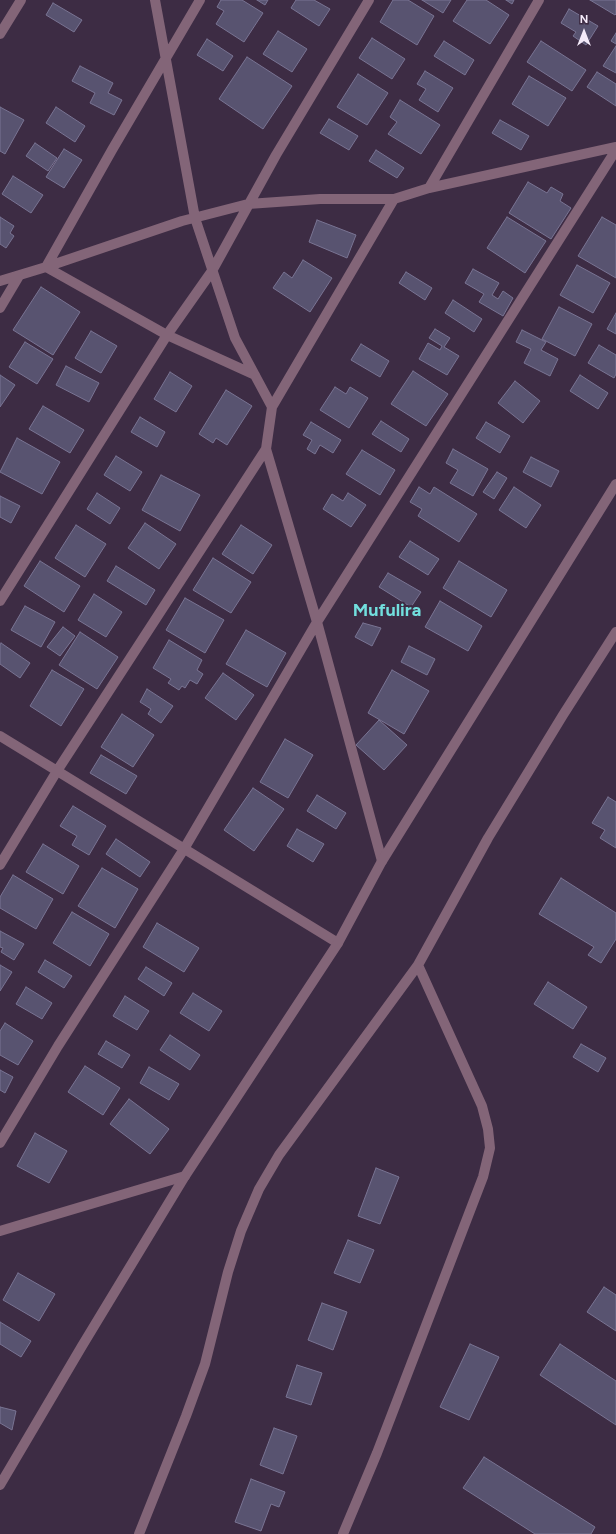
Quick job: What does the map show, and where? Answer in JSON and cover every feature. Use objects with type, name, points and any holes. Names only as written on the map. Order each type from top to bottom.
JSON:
[{"type":"street","points":[[0,34],[21,0]]},
{"type":"street","points":[[155,0],[195,218],[235,338],[272,407]]},
{"type":"street","points":[[46,267],[112,150],[200,0]]},
{"type":"street","points":[[0,601],[167,336],[212,271],[248,204],[368,0]]},
{"type":"street","points":[[429,188],[539,0]]},
{"type":"street","points":[[0,281],[195,218],[248,204],[320,199],[394,198],[429,188],[616,148]]},
{"type":"street","points":[[0,1143],[58,1046],[184,849],[316,622],[616,148]]},
{"type":"street","points":[[382,861],[316,622],[266,449],[272,407],[394,198]]},
{"type":"street","points":[[46,267],[167,336],[255,375]]},
{"type":"street","points":[[0,308],[19,276]]},
{"type":"street","points":[[0,865],[57,771],[266,449]]},
{"type":"street","points":[[0,1485],[185,1176],[338,943],[382,861],[616,484]]},
{"type":"street","points":[[139,1534],[181,1430],[202,1372],[228,1272],[241,1231],[259,1189],[279,1155],[418,965],[488,838],[563,715],[616,632]]},
{"type":"street","points":[[0,736],[338,943]]},
{"type":"street","points":[[343,1534],[402,1389],[483,1178],[490,1148],[488,1129],[482,1106],[418,965]]},
{"type":"street","points":[[0,1231],[185,1176]]},
{"type":"building","points":[[221,0],[242,0],[263,13],[244,42],[216,24],[224,11],[217,7]]},
{"type":"building","points":[[257,0],[268,0],[265,5]]},
{"type":"building","points":[[296,0],[314,0],[330,9],[319,26],[291,8]]},
{"type":"building","points":[[393,0],[408,0],[434,16],[417,45],[380,22]]},
{"type":"building","points":[[422,0],[451,0],[443,13]]},
{"type":"building","points":[[467,0],[486,0],[509,15],[490,44],[453,21]]},
{"type":"building","points":[[506,0],[514,0],[512,4]]},
{"type":"building","points":[[590,0],[616,0],[616,14],[615,15]]},
{"type":"building","points":[[53,3],[82,20],[74,32],[46,15]]},
{"type":"building","points":[[569,9],[598,26],[586,45],[573,36],[576,32],[561,23]]},
{"type":"building","points":[[278,31],[307,49],[292,72],[263,54]]},
{"type":"building","points":[[616,33],[616,44],[611,41]]},
{"type":"building","points":[[372,38],[405,59],[392,79],[359,58]]},
{"type":"building","points":[[207,39],[233,56],[223,71],[197,55]]},
{"type":"building","points":[[444,41],[474,60],[465,75],[434,56]]},
{"type":"building","points":[[541,41],[586,70],[572,91],[527,62]]},
{"type":"building","points":[[616,46],[616,73],[603,66]]},
{"type":"building","points":[[247,57],[292,86],[263,129],[219,99]]},
{"type":"building","points":[[80,66],[113,83],[108,93],[122,100],[114,115],[90,103],[95,93],[72,81]]},
{"type":"building","points":[[425,71],[453,88],[438,112],[419,100],[426,89],[417,84]]},
{"type":"building","points":[[597,72],[616,84],[616,106],[587,87]]},
{"type":"building","points":[[358,74],[388,93],[367,125],[337,107]]},
{"type":"building","points":[[529,76],[566,98],[548,126],[512,104]]},
{"type":"building","points":[[400,100],[440,125],[421,154],[388,134],[397,122],[390,117]]},
{"type":"building","points":[[0,107],[24,120],[5,154],[0,151]]},
{"type":"building","points":[[56,107],[85,126],[75,142],[46,123]]},
{"type":"building","points":[[329,119],[358,136],[349,150],[320,133]]},
{"type":"building","points":[[500,120],[529,136],[521,150],[492,133]]},
{"type":"building","points":[[35,143],[57,158],[48,171],[26,156]]},
{"type":"building","points":[[64,149],[82,160],[64,188],[46,177]]},
{"type":"building","points":[[376,150],[404,168],[397,178],[369,161]]},
{"type":"building","points":[[13,176],[43,195],[31,213],[2,194]]},
{"type":"building","points":[[528,182],[547,193],[551,187],[563,194],[560,201],[571,208],[551,239],[509,213]]},
{"type":"building","points":[[0,217],[14,226],[10,233],[14,236],[6,248],[0,244]]},
{"type":"building","points":[[507,217],[546,241],[525,273],[487,248]]},
{"type":"building","points":[[602,217],[616,225],[616,278],[578,256]]},
{"type":"building","points":[[317,220],[356,235],[347,258],[309,242]]},
{"type":"building","points":[[303,260],[332,278],[310,312],[273,288],[284,272],[292,278]]},
{"type":"building","points":[[577,265],[610,283],[593,313],[560,295]]},
{"type":"building","points":[[473,269],[499,283],[492,295],[498,299],[503,291],[513,298],[503,316],[479,302],[484,294],[465,283]]},
{"type":"building","points":[[406,272],[432,288],[425,300],[399,283]]},
{"type":"building","points":[[41,287],[80,312],[53,355],[13,330]]},
{"type":"building","points":[[453,300],[482,319],[474,332],[445,313]]},
{"type":"building","points":[[559,307],[592,324],[575,356],[542,339]]},
{"type":"building","points":[[616,313],[616,334],[607,329]]},
{"type":"building","points":[[435,329],[450,338],[444,347],[459,356],[447,375],[419,359],[428,343],[440,350],[442,346],[429,338]]},
{"type":"building","points":[[522,330],[546,342],[541,350],[558,359],[550,376],[524,363],[531,349],[516,342]]},
{"type":"building","points":[[91,331],[117,346],[101,373],[75,358]]},
{"type":"building","points":[[25,342],[53,359],[37,384],[9,367]]},
{"type":"building","points":[[361,344],[389,361],[380,377],[351,360]]},
{"type":"building","points":[[599,345],[616,355],[616,374],[614,378],[588,363]]},
{"type":"building","points":[[66,366],[99,383],[89,402],[56,385]]},
{"type":"building","points":[[413,371],[448,394],[426,426],[391,404]]},
{"type":"building","points":[[170,372],[192,386],[176,412],[154,399]]},
{"type":"building","points":[[0,375],[15,385],[0,407]]},
{"type":"building","points":[[580,375],[608,393],[598,409],[570,391]]},
{"type":"building","points":[[515,381],[540,401],[523,423],[498,403]]},
{"type":"building","points":[[335,387],[346,394],[350,387],[368,398],[349,428],[320,410]]},
{"type":"building","points":[[226,390],[252,406],[227,445],[216,438],[213,443],[199,434]]},
{"type":"building","points":[[43,406],[84,430],[70,453],[29,429]]},
{"type":"building","points":[[140,417],[165,432],[157,447],[131,432]]},
{"type":"building","points":[[381,421],[409,439],[401,452],[372,434]]},
{"type":"building","points":[[311,422],[341,440],[333,453],[320,445],[315,454],[307,449],[312,440],[303,435]]},
{"type":"building","points":[[486,422],[510,436],[500,453],[476,438]]},
{"type":"building","points":[[17,438],[60,462],[42,494],[0,472]]},
{"type":"building","points":[[453,449],[488,469],[473,496],[450,483],[458,470],[446,463]]},
{"type":"building","points":[[362,450],[395,470],[380,495],[346,474]]},
{"type":"building","points":[[116,456],[142,472],[130,491],[104,475]]},
{"type":"building","points":[[531,457],[559,471],[551,487],[523,472]]},
{"type":"building","points":[[497,472],[507,478],[494,499],[483,492]]},
{"type":"building","points":[[161,475],[200,495],[180,531],[142,510]]},
{"type":"building","points":[[419,487],[430,494],[434,487],[477,514],[459,542],[418,516],[422,509],[410,502]]},
{"type":"building","points":[[514,487],[541,505],[526,528],[499,510]]},
{"type":"building","points":[[97,493],[120,508],[110,524],[87,509]]},
{"type":"building","points":[[348,493],[366,505],[351,527],[323,509],[332,494],[343,501]]},
{"type":"building","points":[[0,496],[20,506],[11,523],[0,517]]},
{"type":"building","points":[[145,523],[176,544],[159,569],[128,548]]},
{"type":"building","points":[[76,525],[106,544],[85,577],[55,558]]},
{"type":"building","points":[[241,525],[272,545],[253,574],[222,554]]},
{"type":"building","points":[[410,541],[439,559],[428,575],[399,557]]},
{"type":"building","points":[[213,558],[251,582],[231,613],[193,590]]},
{"type":"building","points":[[40,561],[80,586],[64,612],[24,586]]},
{"type":"building","points":[[459,561],[507,590],[491,617],[443,588]]},
{"type":"building","points":[[116,566],[155,590],[146,605],[107,581]]},
{"type":"building","points":[[388,573],[421,592],[411,607],[379,587]]},
{"type":"building","points":[[94,594],[122,612],[106,637],[78,620]]},
{"type":"building","points":[[185,598],[224,620],[205,653],[166,630]]},
{"type":"building","points":[[440,601],[482,626],[468,651],[425,627]]},
{"type":"building","points":[[25,606],[55,622],[41,647],[11,630]]},
{"type":"building","points":[[363,623],[381,628],[372,646],[355,637]]},
{"type":"building","points":[[63,627],[75,636],[60,656],[47,647]]},
{"type":"building","points":[[246,630],[286,653],[267,687],[226,664]]},
{"type":"building","points":[[80,632],[118,657],[97,689],[59,665]]},
{"type":"building","points":[[169,640],[202,660],[197,670],[203,674],[197,684],[190,680],[185,688],[182,686],[179,690],[168,683],[171,679],[153,668]]},
{"type":"building","points":[[1,643],[30,663],[20,678],[0,664]]},
{"type":"building","points":[[409,646],[435,659],[427,675],[401,662]]},
{"type":"building","points":[[52,670],[84,689],[61,726],[30,706]]},
{"type":"building","points":[[392,670],[429,691],[404,734],[368,713]]},
{"type":"building","points":[[223,673],[254,695],[236,720],[205,698]]},
{"type":"building","points":[[147,689],[173,706],[161,723],[148,714],[151,709],[140,702]]},
{"type":"building","points":[[122,714],[154,735],[133,767],[101,747]]},
{"type":"building","points":[[379,720],[407,745],[384,770],[356,745]]},
{"type":"building","points":[[285,739],[313,755],[288,798],[260,782]]},
{"type":"building","points":[[101,755],[137,776],[126,794],[90,773]]},
{"type":"building","points":[[253,788],[284,809],[254,851],[224,830]]},
{"type":"building","points":[[317,795],[346,813],[336,829],[307,811]]},
{"type":"building","points":[[608,797],[616,802],[616,848],[600,838],[605,830],[592,823]]},
{"type":"building","points":[[73,806],[106,826],[89,855],[72,845],[77,836],[60,826]]},
{"type":"building","points":[[297,829],[324,844],[313,862],[287,846]]},
{"type":"building","points":[[116,839],[150,862],[140,877],[106,854]]},
{"type":"building","points":[[43,844],[79,866],[63,894],[26,872]]},
{"type":"building","points":[[102,868],[138,889],[115,928],[78,906]]},
{"type":"building","points":[[13,875],[53,899],[36,929],[0,908],[0,897]]},
{"type":"building","points":[[561,878],[616,913],[616,939],[601,963],[588,955],[594,947],[539,914]]},
{"type":"building","points":[[72,912],[109,934],[90,966],[53,943]]},
{"type":"building","points":[[157,923],[199,948],[184,972],[143,947]]},
{"type":"building","points":[[0,931],[24,944],[14,960],[1,952],[3,948],[0,947]]},
{"type":"building","points":[[45,960],[72,976],[64,988],[38,972]]},
{"type":"building","points":[[0,965],[12,972],[0,991]]},
{"type":"building","points":[[146,967],[172,983],[164,996],[138,979]]},
{"type":"building","points":[[548,982],[587,1007],[573,1029],[534,1004]]},
{"type":"building","points":[[26,987],[52,1003],[42,1019],[16,1004]]},
{"type":"building","points":[[193,993],[222,1011],[209,1031],[180,1013]]},
{"type":"building","points":[[125,996],[149,1011],[137,1030],[113,1016]]},
{"type":"building","points":[[5,1023],[33,1041],[18,1065],[0,1055],[0,1031]]},
{"type":"building","points":[[170,1035],[200,1055],[190,1070],[160,1050]]},
{"type":"building","points":[[106,1041],[130,1055],[122,1068],[98,1054]]},
{"type":"building","points":[[581,1044],[606,1058],[598,1072],[573,1057]]},
{"type":"building","points":[[85,1066],[120,1088],[103,1115],[68,1092]]},
{"type":"building","points":[[149,1067],[179,1084],[169,1100],[140,1083]]},
{"type":"building","points":[[0,1070],[13,1077],[5,1093],[0,1090]]},
{"type":"building","points":[[129,1099],[169,1129],[150,1154],[110,1124]]},
{"type":"building","points":[[35,1133],[67,1151],[49,1183],[17,1166]]},
{"type":"building","points":[[376,1168],[399,1177],[380,1224],[358,1216]]},
{"type":"building","points":[[348,1240],[374,1250],[360,1283],[334,1273]]},
{"type":"building","points":[[18,1273],[55,1294],[39,1321],[3,1300]]},
{"type":"building","points":[[604,1287],[616,1295],[616,1331],[587,1312]]},
{"type":"building","points":[[322,1303],[347,1312],[333,1350],[308,1340]]},
{"type":"building","points":[[0,1322],[31,1341],[21,1357],[0,1344]]},
{"type":"building","points":[[470,1344],[499,1357],[469,1420],[440,1407]]},
{"type":"building","points":[[560,1344],[616,1381],[616,1425],[540,1375]]},
{"type":"building","points":[[297,1365],[322,1373],[311,1405],[286,1397]]},
{"type":"building","points":[[0,1407],[16,1411],[12,1430],[0,1423]]},
{"type":"building","points":[[274,1428],[297,1436],[283,1474],[260,1465]]},
{"type":"building","points":[[484,1457],[595,1527],[591,1534],[535,1534],[463,1488]]},
{"type":"building","points":[[251,1479],[285,1492],[279,1507],[271,1504],[261,1531],[235,1522]]},
{"type":"district","name":"Mufulira","points":[[387,611]]}]
